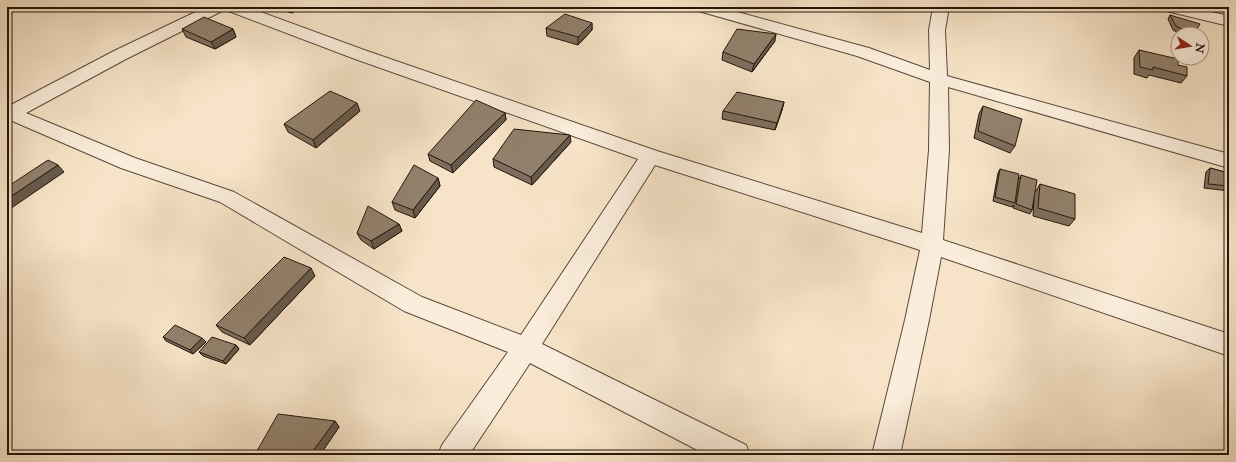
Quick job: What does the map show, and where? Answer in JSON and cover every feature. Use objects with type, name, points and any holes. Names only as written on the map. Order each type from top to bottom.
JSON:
[{"type":"street","points":[[9,114],[120,55],[218,7]]},
{"type":"street","points":[[232,7],[391,66],[650,156],[932,245],[1229,345]]},
{"type":"street","points":[[701,7],[863,52],[939,79],[1229,161]]},
{"type":"street","points":[[886,455],[917,320],[932,245],[939,150],[937,30],[942,7]]},
{"type":"street","points":[[1168,7],[1226,20]]},
{"type":"street","points":[[9,114],[128,163],[227,197],[413,304],[526,348],[736,455]]},
{"type":"street","points":[[452,455],[526,348],[650,156]]},
{"type":"building","points":[[283,7],[294,7],[291,9]]},
{"type":"building","points":[[565,14],[592,23],[578,37],[546,28]]},
{"type":"building","points":[[1170,15],[1200,24],[1199,26],[1176,26]]},
{"type":"building","points":[[204,17],[233,29],[211,42],[182,29]]},
{"type":"building","points":[[737,29],[776,34],[754,64],[723,52]]},
{"type":"building","points":[[1139,50],[1170,57],[1170,66],[1187,67],[1187,76],[1153,67],[1153,70],[1140,67]]},
{"type":"building","points":[[330,91],[357,103],[313,140],[284,124]]},
{"type":"building","points":[[737,92],[784,102],[777,123],[723,111]]},
{"type":"building","points":[[476,100],[505,113],[451,165],[428,154]]},
{"type":"building","points":[[983,106],[1022,119],[1015,146],[978,131]]},
{"type":"building","points":[[514,129],[570,135],[531,177],[493,159]]},
{"type":"building","points":[[48,160],[58,165],[7,199],[7,187]]},
{"type":"building","points":[[414,165],[438,178],[413,210],[392,202]]},
{"type":"building","points":[[1210,168],[1229,173],[1229,186],[1208,184]]},
{"type":"building","points":[[1000,169],[1019,174],[1015,203],[995,197]]},
{"type":"building","points":[[1021,175],[1037,180],[1032,210],[1016,204]]},
{"type":"building","points":[[1040,184],[1075,194],[1075,219],[1038,208]]},
{"type":"building","points":[[368,206],[399,224],[371,241],[357,233]]},
{"type":"building","points":[[284,257],[311,268],[244,338],[216,325]]},
{"type":"building","points":[[175,325],[202,338],[190,350],[163,337]]},
{"type":"building","points":[[212,337],[236,345],[223,361],[199,352]]},
{"type":"building","points":[[278,414],[335,421],[310,455],[277,455],[257,451]]}]
